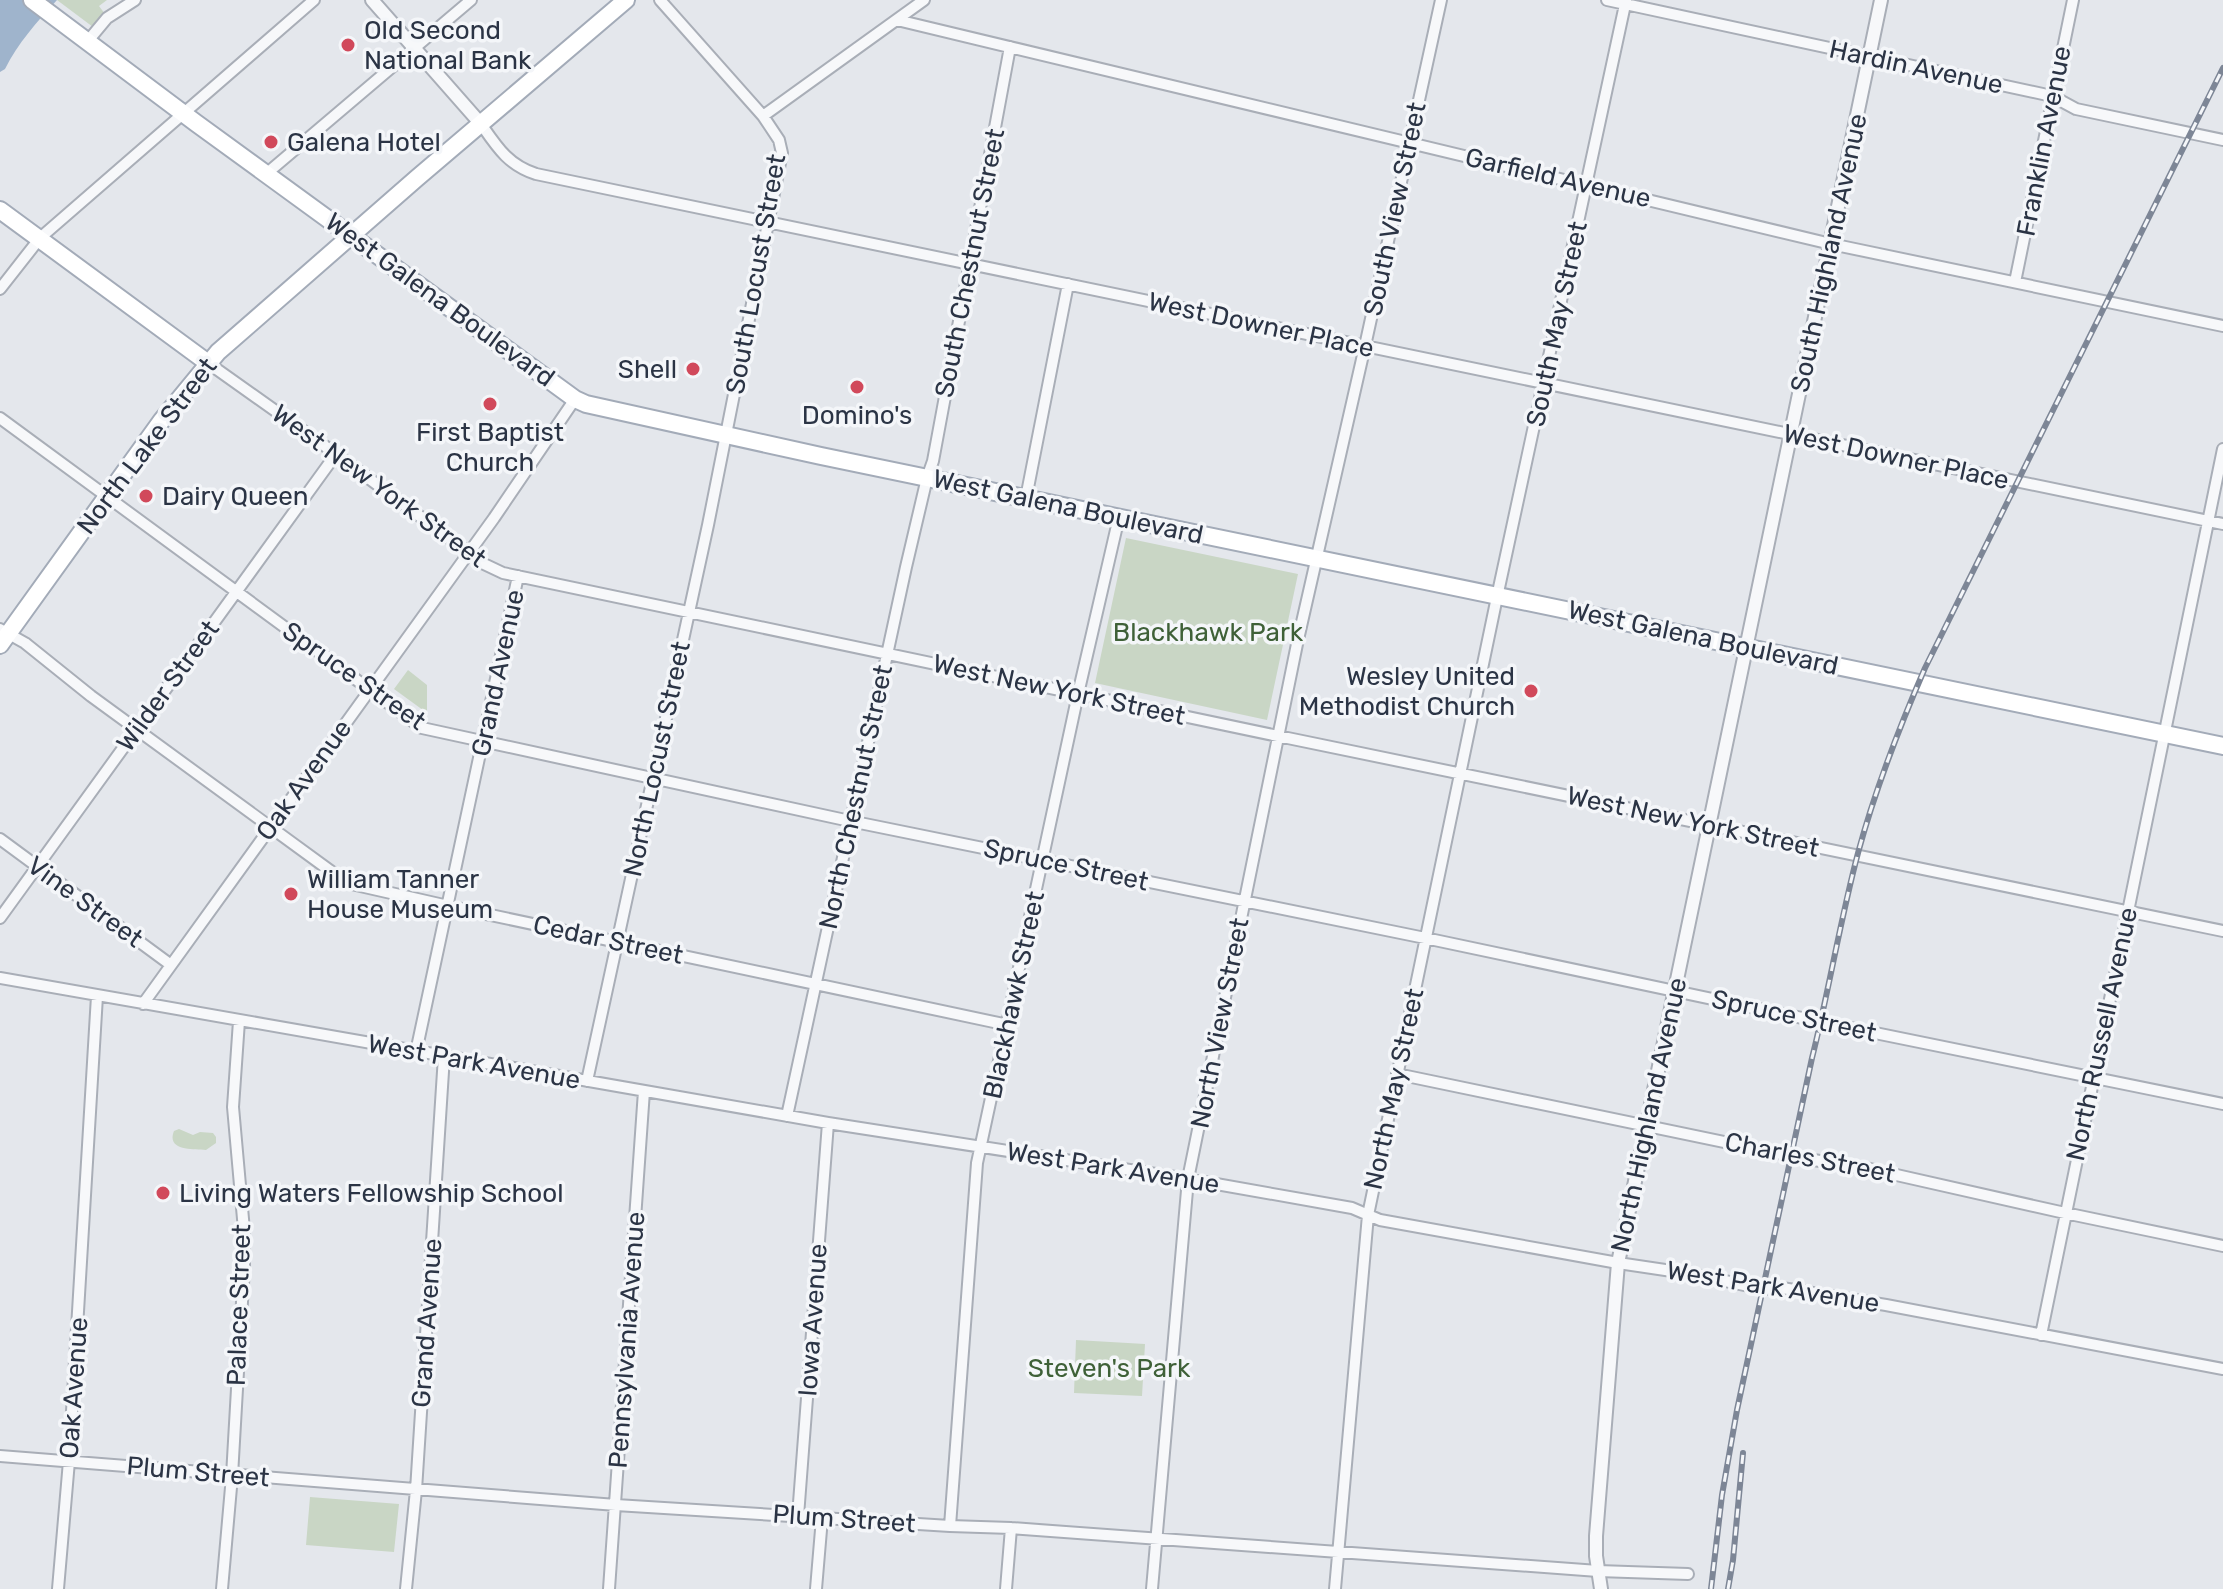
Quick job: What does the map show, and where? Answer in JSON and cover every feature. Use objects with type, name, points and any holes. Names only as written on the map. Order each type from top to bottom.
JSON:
[{"type":"main road","name":"West Galena Boulevard","points":[[32,0],[183,114],[575,399],[599,408],[2223,746]]},
{"type":"main road","name":"North Lake Street","points":[[3,636],[176,402],[218,352],[626,0]]},
{"type":"main road","name":"West New York Street","points":[[0,210],[208,363]]},
{"type":"street","points":[[87,42],[107,18],[135,0]]},
{"type":"street","points":[[0,289],[40,238],[314,0]]},
{"type":"street","name":"West Downer Place","points":[[372,0],[510,161],[520,169],[536,174],[2223,524]]},
{"type":"street","points":[[266,174],[471,0]]},
{"type":"street","name":"South Locust Street","points":[[660,0],[763,116],[779,140],[782,153],[726,436]]},
{"type":"street","points":[[763,116],[924,0]]},
{"type":"street","name":"South View Street","points":[[1315,557],[1441,0]]},
{"type":"street","name":"Hardin Avenue","points":[[1607,0],[2052,96],[2076,109],[2223,140]]},
{"type":"street","name":"South Highland Avenue","points":[[1748,647],[1881,0]]},
{"type":"street","name":"Franklin Avenue","points":[[2015,282],[2073,0]]},
{"type":"street","name":"South May Street","points":[[1497,597],[1626,2]]},
{"type":"street","name":"Garfield Avenue","points":[[897,20],[1831,244],[2223,326]]},
{"type":"street","name":"South Chestnut Street","points":[[927,478],[933,461],[1010,47]]},
{"type":"street","points":[[1026,498],[1068,284]]},
{"type":"street","name":"West New York Street","points":[[208,363],[492,569],[887,655],[2223,931]]},
{"type":"street","name":"Oak Avenue","points":[[143,1004],[469,553],[575,399]]},
{"type":"street","name":"Spruce Street","points":[[0,418],[422,728],[850,821],[2223,1104]]},
{"type":"street","name":"North Locust Street","points":[[587,1081],[726,436]]},
{"type":"street","name":"North Russell Avenue","points":[[2041,1335],[2223,449]]},
{"type":"street","name":"Wilder Street","points":[[0,918],[336,454]]},
{"type":"street","name":"North Chestnut Street","points":[[787,1116],[927,478]]},
{"type":"street","name":"Blackhawk Street","points":[[950,1526],[977,1163],[1119,517]]},
{"type":"street","name":"North View Street","points":[[1152,1589],[1188,1179],[1315,557]]},
{"type":"street","name":"Grand Avenue","points":[[416,1052],[518,576]]},
{"type":"street","name":"North May Street","points":[[1335,1589],[1368,1215],[1497,597]]},
{"type":"street","name":"Cedar Street","points":[[3,636],[25,643],[136,729],[347,883],[1008,1025]]},
{"type":"street","name":"North Highland Avenue","points":[[1601,1589],[1596,1536],[1618,1263],[1748,647]]},
{"type":"street","name":"Vine Street","points":[[0,839],[171,965]]},
{"type":"street","name":"West Park Avenue","points":[[0,978],[828,1123],[1188,1179],[1352,1208],[1380,1220],[1763,1289],[1782,1288],[1886,1305],[2223,1369]]},
{"type":"street","name":"Oak Avenue","points":[[58,1589],[69,1461],[97,996]]},
{"type":"street","name":"Palace Street","points":[[222,1589],[232,1476],[244,1258],[233,1107],[239,1021]]},
{"type":"street","name":"Grand Avenue","points":[[406,1589],[416,1490],[444,1056]]},
{"type":"street","name":"Charles Street","points":[[1397,1074],[1870,1169],[2223,1246]]},
{"type":"street","name":"Pennsylvania Avenue","points":[[609,1589],[644,1091]]},
{"type":"street","name":"Iowa Avenue","points":[[798,1516],[828,1123]]},
{"type":"street","name":"Plum Street","points":[[0,1456],[616,1505],[1011,1528],[1598,1571],[1688,1574]]},
{"type":"street","points":[[816,1589],[822,1518]]},
{"type":"street","points":[[1006,1589],[1011,1528]]},
{"type":"green space","points":[[57,0],[107,0],[99,6],[105,14],[93,27]]},
{"type":"green space","name":"Blackhawk Park","points":[[1126,538],[1298,574],[1267,720],[1095,683]]},
{"type":"green space","points":[[408,670],[427,685],[427,713],[394,689]]},
{"type":"green space","points":[[179,1129],[193,1135],[213,1133],[216,1143],[206,1150],[182,1148],[173,1138],[174,1131]]},
{"type":"green space","name":"Steven's Park","points":[[1076,1340],[1145,1344],[1142,1396],[1074,1393]]},
{"type":"green space","points":[[310,1497],[399,1504],[394,1552],[306,1545]]},
{"type":"water","points":[[0,0],[57,0],[0,72]]},
{"type":"railway","points":[[1711,1589],[1722,1495],[1737,1410],[1846,904],[1880,783],[1925,668],[2223,68]]},
{"type":"railway","points":[[1728,1589],[1743,1453]]},
{"type":"place","name":"Old Second National Bank","points":[[348,45]]},
{"type":"place","name":"Galena Hotel","points":[[271,142]]},
{"type":"place","name":"Shell","points":[[693,369]]},
{"type":"place","name":"Domino's","points":[[857,387]]},
{"type":"place","name":"First Baptist Church","points":[[490,404]]},
{"type":"place","name":"Dairy Queen","points":[[146,496]]},
{"type":"place","name":"Wesley United Methodist Church","points":[[1531,691]]},
{"type":"place","name":"William Tanner House Museum","points":[[291,894]]},
{"type":"place","name":"Living Waters Fellowship School","points":[[163,1193]]}]
